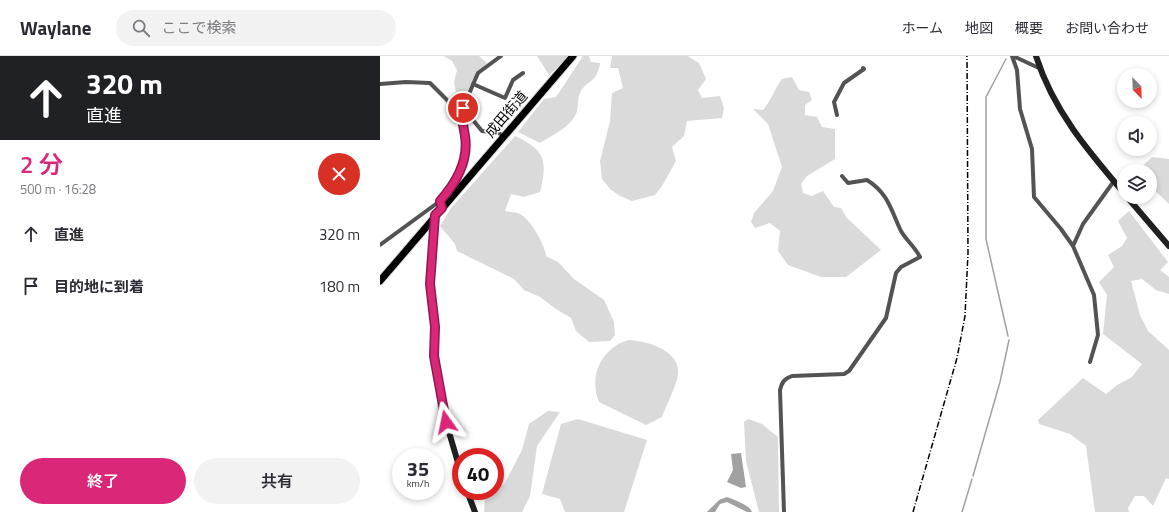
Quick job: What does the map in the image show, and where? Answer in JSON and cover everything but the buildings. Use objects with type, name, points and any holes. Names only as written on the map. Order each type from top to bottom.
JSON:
[{"type":"highway","name":"成田街道","points":[[380,281],[435,215],[441,204],[504,137],[573,56]]},
{"type":"street","points":[[380,245],[441,204],[452,188],[466,156],[462,126],[463,109],[478,73],[501,56]]},
{"type":"street","points":[[1012,56],[1041,69]]},
{"type":"street","points":[[1012,56],[1016,70],[1020,110],[1032,149],[1034,197],[1058,224],[1072,246],[1094,295],[1098,335],[1090,362]]},
{"type":"street","points":[[1036,56],[1065,120],[1117,185]]},
{"type":"street","points":[[837,115],[834,102],[844,83],[864,69],[863,68]]},
{"type":"street","points":[[473,84],[505,98],[513,80],[523,73]]},
{"type":"street","points":[[380,84],[406,82],[430,83],[449,102],[463,109],[476,126],[482,131],[499,133],[504,137]]},
{"type":"street","points":[[784,512],[780,390],[782,384],[785,379],[792,376],[844,374],[849,371],[886,318],[896,273],[901,267],[920,257],[902,232],[892,209],[879,187],[867,180],[848,183],[842,176]]},
{"type":"street","points":[[1072,246],[1083,224],[1114,181]]},
{"type":"street","points":[[1133,204],[1169,246]]},
{"type":"street","points":[[435,215],[430,284],[435,327],[434,356],[446,422],[454,448]]},
{"type":"street","points":[[470,500],[475,512]]},
{"type":"shaded area","points":[[444,56],[479,56],[487,63],[464,96],[456,93],[454,82],[457,70],[452,61]]},
{"type":"shaded area","points":[[537,56],[570,56],[549,75]]},
{"type":"shaded area","points":[[583,56],[589,56],[591,62],[600,63],[599,70],[597,75],[580,93],[577,112],[573,119],[560,131],[540,143],[518,132],[544,99],[556,97]]},
{"type":"shaded area","points":[[612,56],[688,56],[699,63],[706,79],[698,90],[702,98],[720,96],[724,108],[722,118],[687,121],[684,136],[672,147],[676,161],[662,186],[655,195],[632,201],[620,196],[610,189],[602,179],[600,161],[610,121],[612,93],[623,88],[618,68],[610,68]]},
{"type":"shaded area","points":[[792,77],[799,90],[809,92],[812,100],[805,105],[805,115],[817,117],[822,127],[835,129],[835,159],[807,176],[801,184],[803,193],[812,196],[823,191],[834,207],[841,208],[847,218],[881,250],[846,277],[821,277],[788,265],[778,251],[780,231],[770,223],[755,228],[751,222],[754,213],[773,191],[782,167],[768,124],[753,109],[763,110],[782,79]]},
{"type":"shaded area","points":[[515,136],[533,146],[538,151],[544,164],[544,172],[540,192],[524,197],[511,194],[505,211],[518,213],[524,217],[537,233],[546,256],[558,262],[574,279],[604,300],[614,322],[615,335],[610,341],[589,342],[576,331],[571,318],[540,297],[524,290],[514,279],[457,251],[455,244],[440,226],[451,208]]},
{"type":"shaded area","points":[[1152,157],[1169,159],[1169,204],[1157,193],[1157,164],[1144,164]]},
{"type":"shaded area","points":[[1129,211],[1168,262],[1160,270],[1169,277],[1169,294],[1156,290],[1142,279],[1131,281],[1140,315],[1148,331],[1169,350],[1169,479],[1166,478],[1153,506],[1144,496],[1135,496],[1128,508],[1129,512],[1095,512],[1086,446],[1070,434],[1039,424],[1038,420],[1083,378],[1106,394],[1117,385],[1132,377],[1142,364],[1103,334],[1107,295],[1099,282],[1114,267],[1108,255],[1122,246],[1127,238],[1118,221]]},
{"type":"shaded area","points":[[629,340],[644,342],[661,348],[674,358],[677,365],[678,373],[676,383],[662,417],[646,425],[599,402],[596,392],[595,382],[597,373],[605,356],[611,349]]},
{"type":"shaded area","points":[[548,411],[560,412],[537,446],[530,496],[522,512],[484,512],[485,500],[504,500],[504,484],[522,450],[529,424]]},
{"type":"shaded area","points":[[578,419],[647,440],[624,512],[565,512],[560,499],[542,494],[561,424]]},
{"type":"shaded area","points":[[748,419],[762,424],[778,437],[779,512],[759,512],[746,461],[744,422]]},
{"type":"shaded area","points":[[741,453],[746,487],[741,488],[727,482],[733,470],[731,454]]},
{"type":"shaded area","points":[[727,497],[745,505],[751,509],[752,512],[747,512],[727,502],[720,504],[715,512],[707,512],[719,500]]},
{"type":"waterway","points":[[1006,59],[986,97],[986,239],[1008,336]]},
{"type":"waterway","points":[[973,476],[1000,382],[1009,340]]},
{"type":"waterway","points":[[962,512],[972,479]]},
{"type":"railway","points":[[913,512],[957,358],[965,316],[968,253],[967,56]]},
{"type":"route","points":[[446,422],[436,375],[434,356],[435,327],[430,284],[435,215],[442,208],[440,201],[452,188],[466,156],[465,136],[462,126],[463,108]]}]
